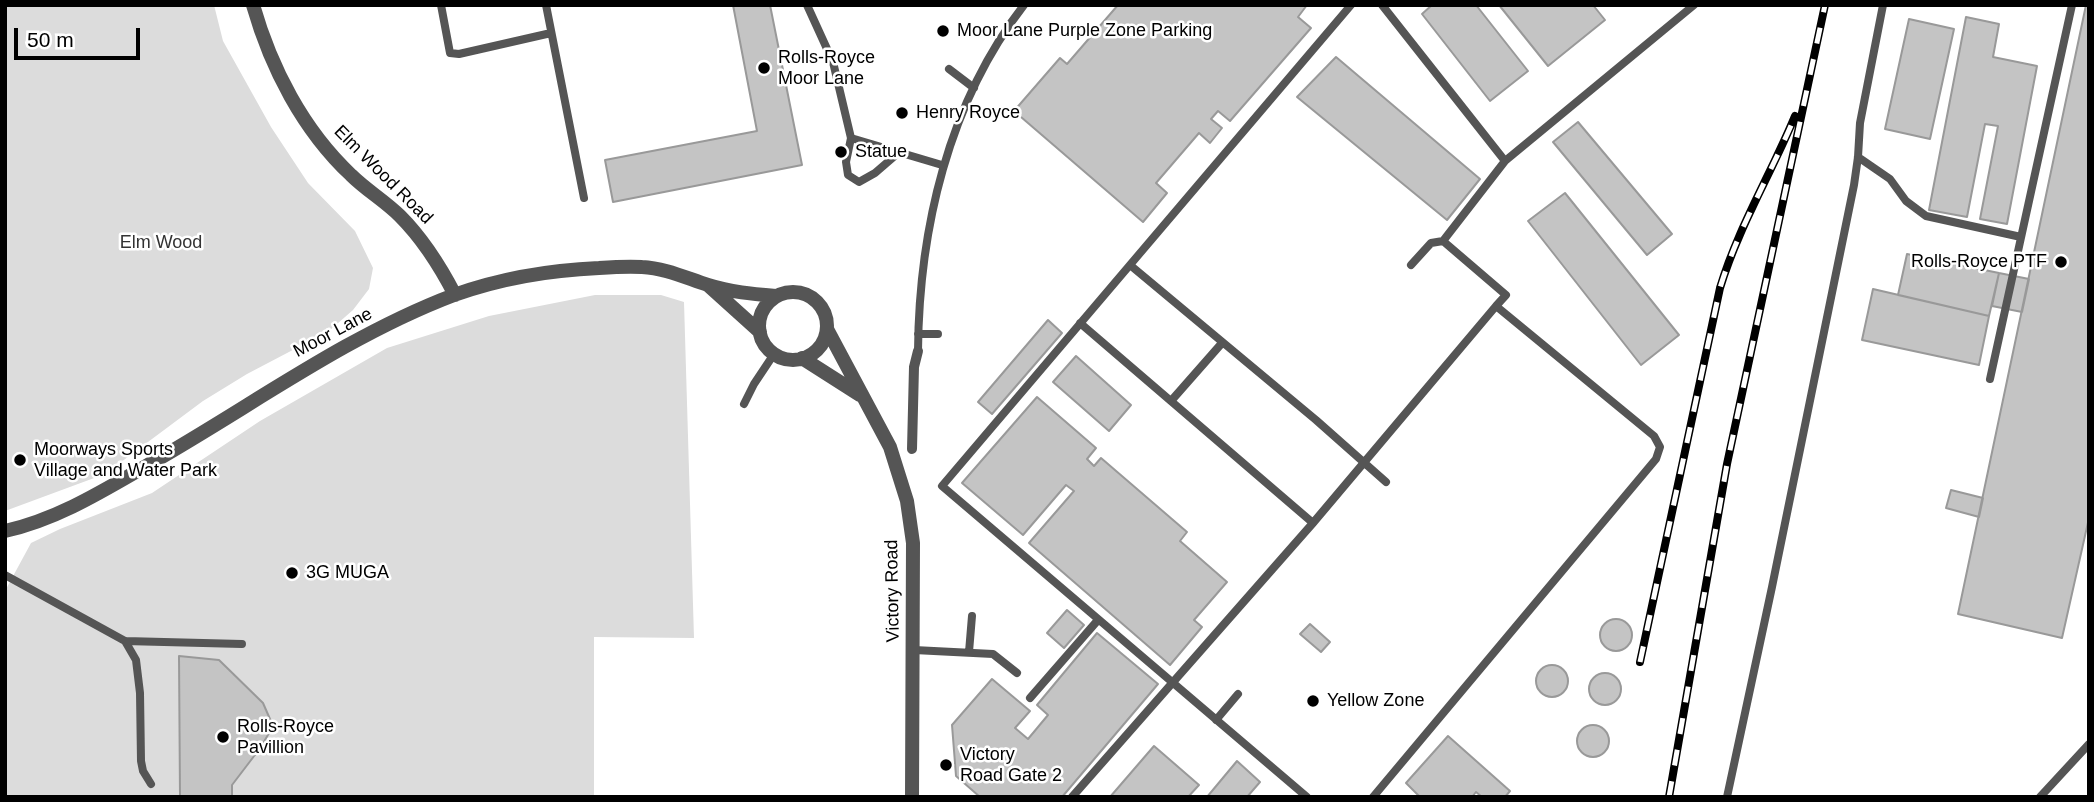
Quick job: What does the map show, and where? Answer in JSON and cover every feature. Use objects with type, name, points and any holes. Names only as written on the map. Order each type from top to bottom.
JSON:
[{"type":"street","name":"Elm Wood Road","points":[[253,5],[262,36],[302,116],[323,145],[351,175],[400,216],[417,235],[455,295]]},
{"type":"street","name":"Moor Lane","points":[[5,531],[72,508],[318,361],[455,295],[509,281],[598,268],[643,267],[708,285],[776,296]]},
{"type":"street","name":"Moor Lane","points":[[708,285],[760,332]]},
{"type":"street","points":[[793,292],[811,297],[823,311],[827,329],[818,348],[802,358],[788,359],[774,354],[762,341],[762,312],[776,296],[793,292]]},
{"type":"street","name":"Victory Road","points":[[827,329],[890,447],[907,501],[913,543],[912,797]]},
{"type":"street","points":[[912,449],[914,367],[918,351]]},
{"type":"street","name":"Victory Road","points":[[802,358],[862,396]]},
{"type":"lane","points":[[441,5],[450,53],[459,54],[551,33]]},
{"type":"lane","points":[[545,5],[583,198]]},
{"type":"lane","points":[[807,5],[833,62],[851,138],[846,162],[848,175],[859,182],[875,173],[897,154]]},
{"type":"lane","points":[[918,351],[922,267],[942,166],[974,88],[998,40],[1024,5]]},
{"type":"lane","points":[[1307,797],[942,486],[1352,5]]},
{"type":"lane","points":[[1382,5],[1505,161]]},
{"type":"lane","points":[[1411,265],[1430,243],[1443,241],[1505,161],[1694,5]]},
{"type":"lane","points":[[1727,797],[1773,587],[1858,157],[1860,122],[1883,5]]},
{"type":"lane","points":[[1990,379],[2072,5]]},
{"type":"lane","points":[[949,69],[974,88]]},
{"type":"lane","points":[[851,138],[942,166]]},
{"type":"lane","points":[[1858,157],[1890,179],[1906,201],[1926,216],[2021,237]]},
{"type":"lane","points":[[1072,797],[1313,523],[1506,295],[1443,241]]},
{"type":"lane","points":[[1130,265],[1386,482]]},
{"type":"lane","points":[[1373,797],[1656,459],[1660,447],[1654,436],[1496,306]]},
{"type":"lane","points":[[1080,323],[1313,523]]},
{"type":"lane","points":[[918,334],[938,334]]},
{"type":"lane","points":[[1171,401],[1222,343]]},
{"type":"lane","points":[[744,404],[774,354]]},
{"type":"lane","points":[[5,575],[125,641],[242,644]]},
{"type":"lane","points":[[969,652],[972,617]]},
{"type":"lane","points":[[1030,698],[1098,620]]},
{"type":"lane","points":[[125,641],[136,660],[140,693],[141,761],[143,771],[151,783]]},
{"type":"lane","points":[[914,650],[993,654],[1017,673]]},
{"type":"lane","points":[[1216,720],[1238,694]]},
{"type":"lane","points":[[2040,797],[2089,744]]},
{"type":"green space","name":"Elm Wood","points":[[5,5],[214,5],[223,41],[271,127],[308,183],[355,231],[373,268],[369,289],[353,310],[329,331],[247,374],[203,401],[105,474],[5,511]]},
{"type":"green space","points":[[595,295],[661,295],[684,302],[694,638],[594,637],[594,797],[5,797],[5,591],[31,543],[152,493],[260,421],[387,348],[489,316]]},
{"type":"building","name":"Rolls-Royce Moor Lane","points":[[733,5],[770,5],[802,165],[613,202],[605,160],[757,131]]},
{"type":"building","points":[[1118,5],[1307,5],[1298,17],[1311,28],[1230,121],[1218,111],[1211,119],[1222,128],[1210,143],[1199,133],[1156,183],[1167,193],[1143,222],[1014,111],[1060,58],[1067,64]]},
{"type":"building","points":[[1432,5],[1476,5],[1528,71],[1490,101],[1422,14]]},
{"type":"building","points":[[1499,5],[1593,5],[1605,20],[1548,66]]},
{"type":"building","name":"Rolls-Royce PTF","points":[[2086,5],[2089,5],[2089,518],[2062,638],[1958,614]]},
{"type":"building","points":[[1966,17],[1999,24],[1993,57],[2037,66],[2007,224],[1980,219],[1998,126],[1985,124],[1967,217],[1929,210]]},
{"type":"building","points":[[1909,19],[1954,29],[1930,139],[1885,129]]},
{"type":"building","points":[[1336,57],[1480,179],[1447,220],[1297,97]]},
{"type":"building","points":[[1578,122],[1672,234],[1647,255],[1553,142]]},
{"type":"building","points":[[1565,193],[1679,335],[1641,365],[1528,221]]},
{"type":"building","points":[[1907,254],[1999,273],[1989,316],[1898,295]]},
{"type":"building","points":[[1999,273],[2029,279],[2022,312],[1992,306]]},
{"type":"building","points":[[1873,289],[1989,316],[1979,365],[1862,340]]},
{"type":"building","points":[[1048,320],[1062,333],[992,414],[978,402]]},
{"type":"building","points":[[1076,356],[1131,405],[1109,431],[1053,382]]},
{"type":"building","points":[[1037,397],[1096,448],[1087,459],[1094,466],[1101,458],[1187,532],[1180,541],[1227,582],[1194,620],[1202,627],[1170,665],[1029,543],[1074,491],[1066,485],[1023,535],[962,483]]},
{"type":"building","points":[[1951,490],[1983,498],[1979,517],[1946,508]]},
{"type":"building","points":[[1067,610],[1084,625],[1064,648],[1047,633]]},
{"type":"building","points":[[1616,619],[1627,624],[1632,635],[1627,646],[1616,651],[1605,646],[1600,635],[1605,624]]},
{"type":"building","points":[[1310,624],[1330,642],[1321,652],[1300,634]]},
{"type":"building","points":[[1097,633],[1158,684],[1062,797],[980,797],[956,776],[952,725],[992,679],[1030,711],[1015,728],[1028,739],[1048,715],[1037,705]]},
{"type":"building","name":"Rolls-Royce Pavillion","points":[[179,656],[219,660],[263,703],[273,726],[261,747],[232,785],[232,797],[180,797]]},
{"type":"building","points":[[1552,665],[1563,670],[1568,681],[1563,692],[1552,697],[1541,692],[1536,681],[1541,670]]},
{"type":"building","points":[[1605,673],[1616,678],[1621,689],[1616,700],[1605,705],[1594,700],[1589,689],[1594,678]]},
{"type":"building","points":[[1593,725],[1604,730],[1609,741],[1604,752],[1593,757],[1582,752],[1577,741],[1582,730]]},
{"type":"building","points":[[1448,736],[1510,791],[1505,797],[1482,797],[1476,792],[1472,797],[1420,797],[1406,783]]},
{"type":"building","points":[[1154,746],[1199,785],[1188,797],[1110,797]]},
{"type":"building","points":[[1237,761],[1260,782],[1247,797],[1207,797]]},
{"type":"railway","points":[[1669,797],[1727,464],[1825,5]]},
{"type":"railway","points":[[1640,662],[1720,288],[1745,223],[1795,116]]},
{"type":"place","name":"Moor Lane Purple Zone Parking","points":[[943,31]]},
{"type":"place","name":"Rolls-Royce Moor Lane","points":[[764,68]]},
{"type":"place","name":"Henry Royce","points":[[902,113]]},
{"type":"place","name":"Statue","points":[[841,152]]},
{"type":"place","name":"Rolls-Royce PTF","points":[[2061,262]]},
{"type":"place","name":"Moorways Sports Village and Water Park","points":[[20,460]]},
{"type":"place","name":"3G MUGA","points":[[292,573]]},
{"type":"place","name":"Yellow Zone","points":[[1313,701]]},
{"type":"place","name":"Rolls-Royce Pavillion","points":[[223,737]]},
{"type":"place","name":"Victory Road Gate 2","points":[[946,765]]}]
